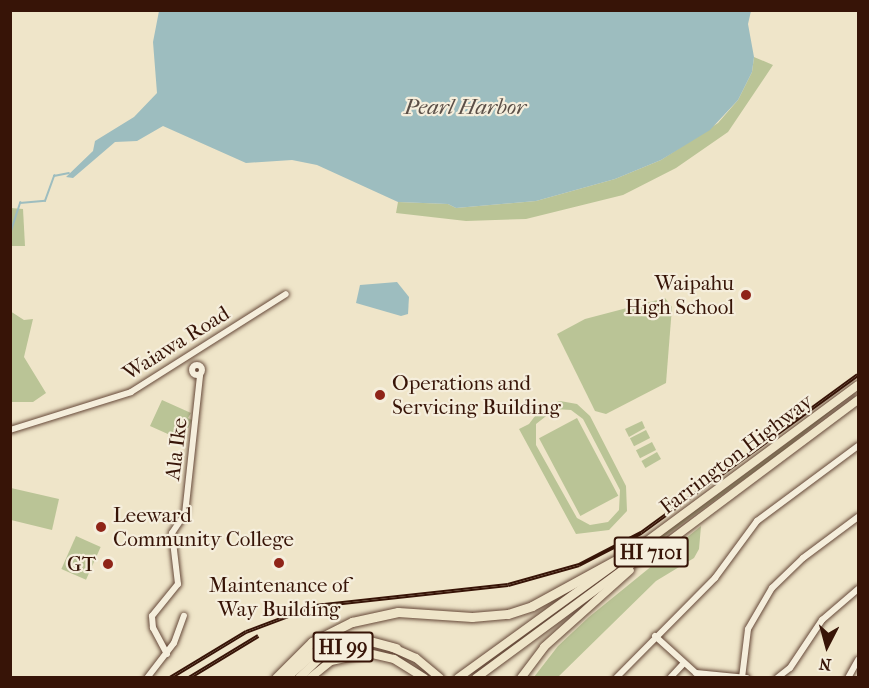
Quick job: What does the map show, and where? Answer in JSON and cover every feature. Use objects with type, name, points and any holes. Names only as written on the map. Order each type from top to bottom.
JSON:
[{"type":"highway","points":[[276,678],[312,642],[352,622],[398,612],[472,617],[508,614],[532,606],[638,548]]},
{"type":"highway","points":[[285,678],[313,653],[340,642],[370,640],[396,648]]},
{"type":"main road","name":"Farrington Highway","points":[[458,678],[858,385]]},
{"type":"main road","name":"Farrington Highway","points":[[476,678],[625,568],[664,545],[858,400]]},
{"type":"main road","points":[[520,678],[544,647],[585,608],[664,545]]},
{"type":"main road","name":"HI 99","points":[[299,678],[321,657],[341,647],[372,644],[396,648],[438,675]]},
{"type":"main road","points":[[310,678],[339,658],[368,653],[394,659],[425,678]]},
{"type":"street","name":"Waiawa Road","points":[[10,430],[131,392],[286,294]]},
{"type":"street","name":"Ala Ike","points":[[167,654],[153,628],[152,616],[178,584],[172,533],[185,514],[200,375]]},
{"type":"street","points":[[615,678],[654,636],[716,578],[757,521],[858,446]]},
{"type":"street","points":[[742,677],[748,630],[767,595],[803,558],[858,517]]},
{"type":"street","points":[[777,678],[790,668],[822,620],[858,589]]},
{"type":"street","points":[[147,678],[167,654],[184,616]]},
{"type":"street","points":[[654,636],[683,664],[701,675],[747,678]]},
{"type":"street","points":[[848,678],[858,660]]},
{"type":"street","points":[[670,678],[683,664]]},
{"type":"green space","points":[[754,57],[773,65],[728,132],[676,168],[623,195],[526,219],[466,221],[396,213],[398,202],[448,204],[456,208],[536,201],[615,179],[661,160],[718,123],[738,100],[752,72]]},
{"type":"green space","points":[[11,208],[23,209],[25,246],[11,246]]},
{"type":"green space","points":[[665,298],[672,307],[666,383],[606,414],[595,411],[557,334],[585,319]]},
{"type":"green space","points":[[10,311],[24,320],[33,319],[24,357],[46,393],[33,402],[11,402]]},
{"type":"green space","points":[[858,389],[783,451],[472,675],[790,441]]},
{"type":"green space","points":[[162,400],[191,413],[188,418],[192,420],[184,437],[179,439],[150,426]]},
{"type":"green space","points":[[560,401],[577,404],[590,416],[626,486],[627,511],[609,530],[576,534],[519,429],[529,424],[542,407]],"holes":[[[555,409],[571,410],[583,419],[620,490],[619,510],[608,522],[590,525],[577,518],[536,445],[536,424]]]},
{"type":"green space","points":[[577,418],[618,496],[580,516],[539,438]]},
{"type":"green space","points":[[642,421],[645,428],[629,437],[625,429]]},
{"type":"green space","points":[[646,430],[650,438],[634,446],[630,438]]},
{"type":"green space","points":[[652,442],[656,450],[640,458],[636,450]]},
{"type":"green space","points":[[657,452],[661,459],[645,468],[641,461]]},
{"type":"green space","points":[[11,488],[59,499],[52,530],[11,520]]},
{"type":"green space","points":[[701,526],[699,549],[694,558],[656,581],[558,677],[534,677],[558,646],[589,617]]},
{"type":"green space","points":[[76,536],[101,547],[86,580],[61,569]]},
{"type":"water","name":"Pearl Harbor","points":[[159,11],[751,11],[748,24],[754,57],[752,72],[738,100],[710,130],[661,160],[615,179],[536,201],[456,208],[448,204],[398,202],[317,165],[292,160],[246,163],[163,126],[137,141],[115,142],[73,178],[66,177],[93,151],[95,141],[134,117],[157,93],[153,42]]},
{"type":"water","points":[[397,282],[409,297],[408,314],[401,316],[356,303],[360,285]]},
{"type":"waterway","points":[[10,234],[20,203],[45,201],[54,176],[69,173]]},
{"type":"railway","points":[[170,678],[246,632],[315,606],[508,585],[579,565],[641,533],[858,375]]},
{"type":"railway","points":[[189,678],[258,636]]},
{"type":"place","name":"Waipahu High School","points":[[746,295]]},
{"type":"place","name":"Operations and Servicing Building","points":[[380,395]]},
{"type":"place","name":"Leeward Community College","points":[[101,527]]},
{"type":"place","name":"Maintenance of Way Building","points":[[279,563]]},
{"type":"place","name":"GT","points":[[108,564]]}]
